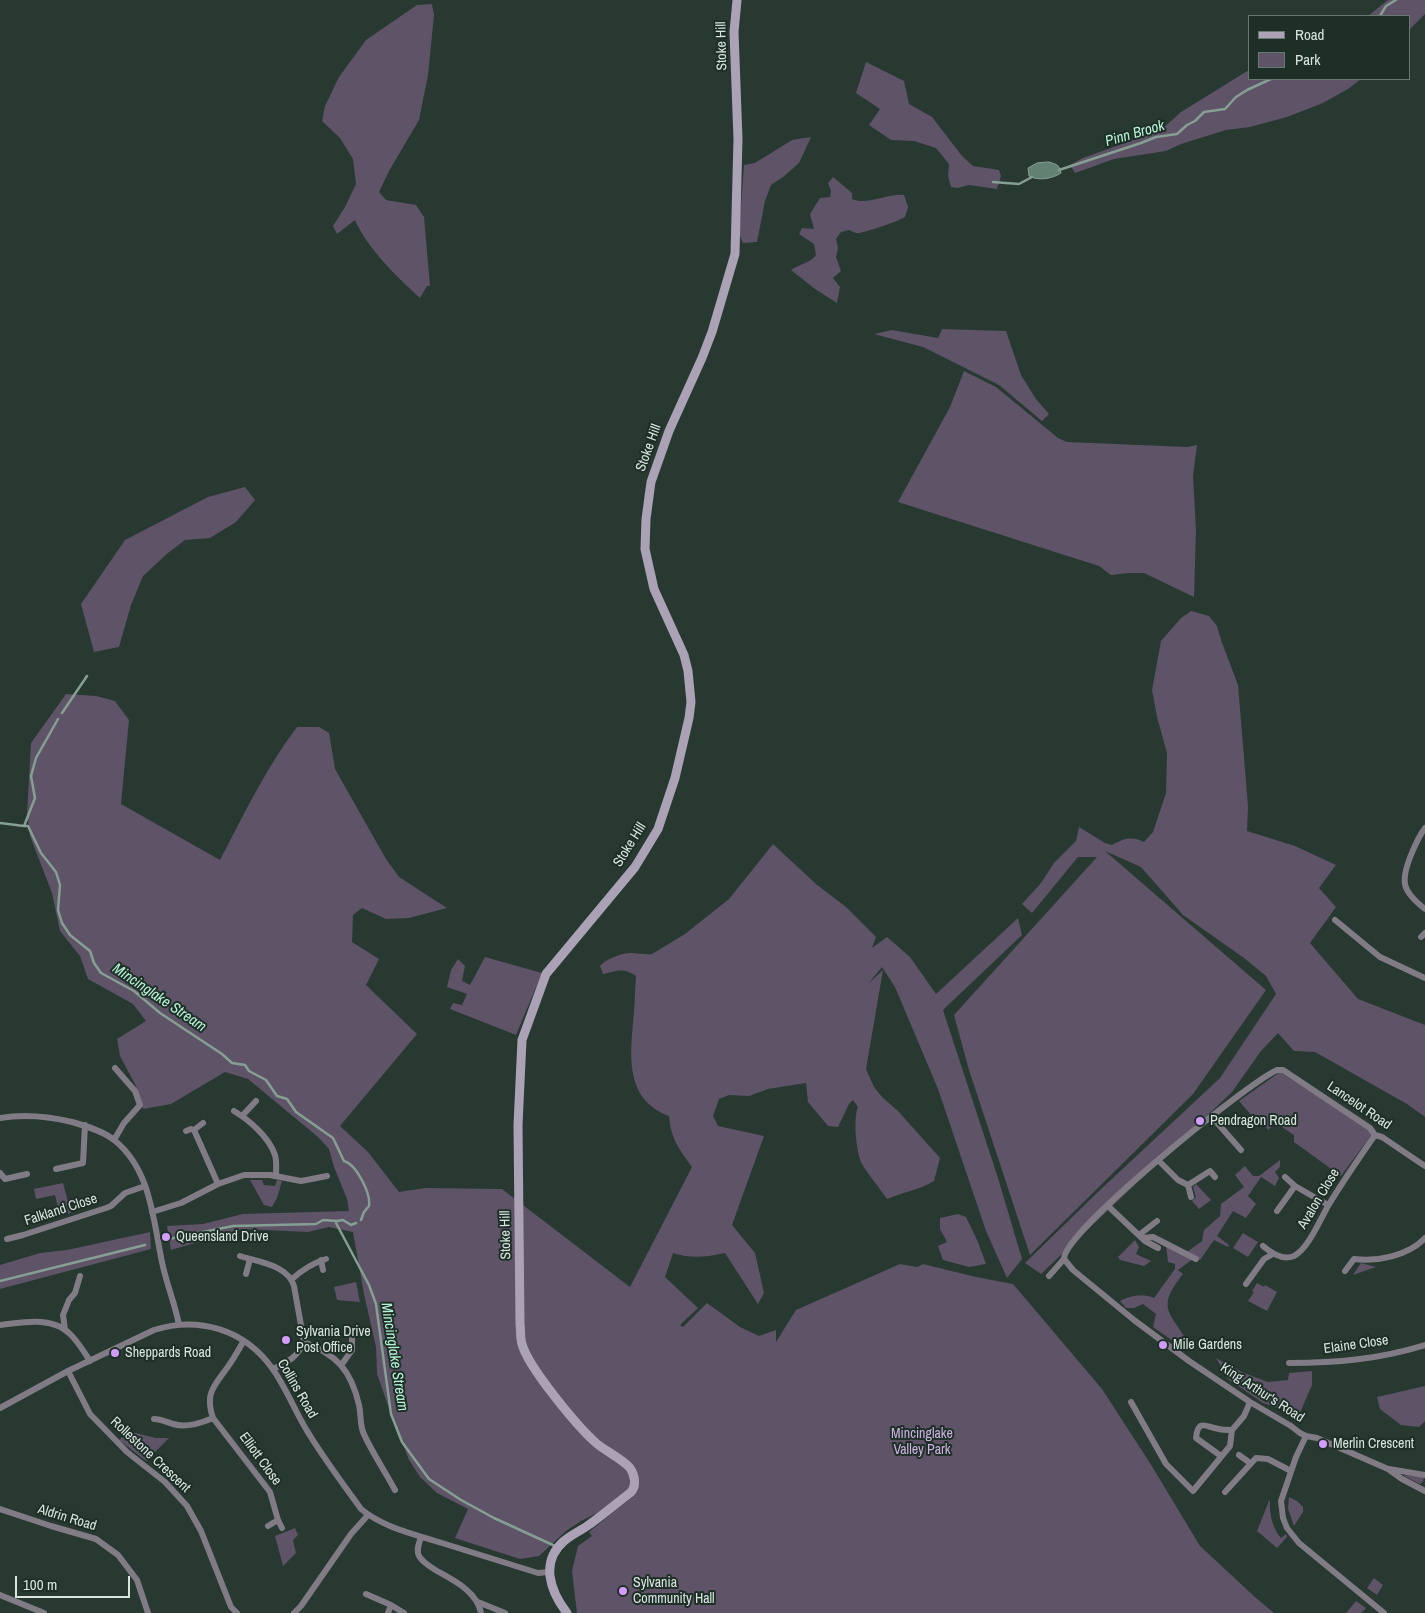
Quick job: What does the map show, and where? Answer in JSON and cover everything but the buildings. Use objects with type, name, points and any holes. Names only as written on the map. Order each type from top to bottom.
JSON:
[{"type":"street","name":"Stoke Hill","points":[[549,1572],[550,1560],[558,1548],[630,1494],[635,1483],[630,1468],[595,1442],[556,1398],[530,1361],[522,1344],[520,1324],[518,1125],[522,1040],[546,974],[635,867],[658,829],[675,778],[686,736],[691,702],[688,672],[684,655],[654,589],[645,549],[646,519],[651,482],[669,431],[712,332],[735,254],[738,147],[734,32],[736,0]]},
{"type":"street","points":[[1425,828],[1418,838],[1405,870],[1404,880],[1410,896],[1425,909]]},
{"type":"street","points":[[1335,920],[1380,957],[1425,978]]},
{"type":"street","points":[[114,1140],[124,1123],[140,1105],[135,1091],[115,1068]]},
{"type":"street","name":"Lancelot Road","points":[[1212,1117],[1271,1073],[1283,1070],[1370,1128],[1375,1135],[1382,1137],[1425,1166]]},
{"type":"street","points":[[242,1116],[256,1101]]},
{"type":"street","points":[[234,1110],[268,1142],[275,1155],[276,1176]]},
{"type":"street","points":[[0,1118],[38,1115],[85,1125],[114,1140],[136,1166],[145,1186],[162,1265],[180,1325]]},
{"type":"street","points":[[1049,1276],[1064,1259],[1064,1254],[1071,1244],[1108,1206],[1158,1160],[1212,1117],[1241,1150]]},
{"type":"street","points":[[186,1131],[194,1130],[203,1123]]},
{"type":"street","points":[[56,1169],[83,1163],[85,1125]]},
{"type":"street","points":[[194,1130],[218,1184]]},
{"type":"street","name":"Avalon Close","points":[[1273,1254],[1284,1258],[1293,1256],[1302,1250],[1328,1205],[1375,1135]]},
{"type":"street","points":[[1158,1160],[1178,1180],[1188,1185],[1191,1197]]},
{"type":"street","points":[[1188,1185],[1210,1171],[1214,1177]]},
{"type":"street","points":[[0,1173],[5,1179],[27,1174]]},
{"type":"street","points":[[152,1212],[181,1203],[218,1184],[244,1175],[260,1174],[301,1181],[328,1176]]},
{"type":"street","points":[[1285,1177],[1295,1186],[1328,1205]]},
{"type":"street","name":"Falkland Close","points":[[7,1239],[106,1208],[111,1206],[125,1193],[145,1186]]},
{"type":"street","points":[[1277,1211],[1295,1186]]},
{"type":"street","points":[[1108,1206],[1141,1236],[1158,1248]]},
{"type":"street","points":[[1141,1236],[1158,1221]]},
{"type":"street","points":[[1141,1236],[1153,1237],[1196,1259]]},
{"type":"street","points":[[1345,1271],[1354,1260],[1388,1258],[1414,1246],[1425,1238]]},
{"type":"street","points":[[1246,1284],[1264,1259],[1273,1254],[1262,1246]]},
{"type":"street","points":[[240,1256],[281,1270],[292,1279],[297,1296],[304,1342],[294,1358],[273,1369]]},
{"type":"street","points":[[246,1274],[250,1259]]},
{"type":"street","name":"King Arthur's Road","points":[[1064,1259],[1073,1270],[1134,1320],[1189,1361],[1250,1402],[1306,1436],[1318,1438],[1388,1469],[1425,1491]]},
{"type":"street","points":[[292,1279],[300,1271],[323,1260],[323,1270]]},
{"type":"street","points":[[65,1330],[63,1315],[80,1276]]},
{"type":"street","points":[[51,1324],[63,1315]]},
{"type":"street","points":[[0,1325],[26,1322],[51,1324],[70,1334],[90,1361]]},
{"type":"street","name":"Collins Road","points":[[0,1408],[68,1371],[144,1334],[164,1327],[180,1325],[212,1326],[230,1333],[258,1352],[273,1369],[310,1436],[361,1509],[368,1515],[392,1527],[421,1537],[538,1573],[549,1572]]},
{"type":"street","points":[[342,1364],[352,1350],[352,1334]]},
{"type":"street","points":[[154,1419],[161,1419],[174,1425],[185,1425],[198,1424],[214,1418],[209,1406],[212,1390],[216,1381],[231,1362],[243,1342]]},
{"type":"street","points":[[304,1342],[322,1349],[342,1364],[352,1381],[362,1431],[395,1490]]},
{"type":"street","name":"Elaine Close","points":[[1289,1363],[1357,1361],[1425,1345]]},
{"type":"street","name":"Rollestone Crescent","points":[[68,1371],[90,1414],[126,1452],[165,1482],[187,1506],[201,1531],[231,1608],[237,1613]]},
{"type":"street","points":[[1131,1402],[1166,1464],[1194,1491],[1230,1446],[1232,1430],[1244,1416],[1250,1402]]},
{"type":"street","name":"Elliott Close","points":[[214,1418],[270,1492],[282,1528]]},
{"type":"street","points":[[1221,1456],[1196,1438],[1197,1430],[1201,1425],[1208,1425],[1218,1429],[1232,1430]]},
{"type":"street","points":[[1306,1436],[1296,1457],[1281,1501],[1283,1518],[1287,1528],[1299,1543],[1384,1613]]},
{"type":"street","points":[[1239,1455],[1250,1463]]},
{"type":"street","points":[[1225,1492],[1250,1463],[1259,1457],[1268,1459],[1291,1471]]},
{"type":"street","name":"King Arthur's Road","points":[[1388,1469],[1425,1475]]},
{"type":"street","name":"Aldrin Road","points":[[0,1509],[96,1539],[118,1555],[137,1580],[148,1613]]},
{"type":"street","points":[[294,1613],[301,1606],[351,1534],[368,1515]]},
{"type":"street","points":[[268,1526],[278,1520]]},
{"type":"street","points":[[421,1537],[418,1548],[419,1556],[427,1565],[456,1581],[471,1594],[478,1602],[481,1613]]},
{"type":"street","points":[[549,1572],[552,1588],[558,1601],[567,1613]]},
{"type":"street","points":[[366,1594],[404,1613]]},
{"type":"street","points":[[0,1595],[44,1613]]},
{"type":"street","points":[[478,1602],[505,1613]]},
{"type":"street","points":[[388,1613],[391,1605]]},
{"type":"green space","points":[[1388,0],[1425,0],[1425,14],[1410,29],[1410,15],[1369,15]]},
{"type":"green space","points":[[432,4],[434,15],[428,75],[419,120],[379,192],[386,200],[416,205],[424,217],[430,286],[427,286],[420,298],[375,252],[360,231],[355,220],[337,234],[333,226],[356,184],[353,159],[340,138],[322,121],[325,106],[339,77],[366,40],[417,5]]},
{"type":"green space","points":[[866,62],[904,81],[909,104],[932,117],[962,156],[973,166],[999,170],[1001,176],[997,189],[969,185],[958,188],[951,187],[948,176],[949,164],[936,148],[914,141],[891,140],[869,125],[880,109],[856,93]]},
{"type":"green space","points":[[1248,71],[1248,80],[1360,80],[1323,103],[1287,117],[1250,127],[1226,130],[1181,144],[1166,151],[1114,159],[1075,173],[1070,165],[1083,158],[1161,130],[1181,112]]},
{"type":"green space","points":[[811,137],[799,163],[771,185],[765,201],[757,242],[743,243],[739,234],[744,165],[755,163],[792,140]]},
{"type":"green space","points":[[833,177],[852,193],[852,199],[864,201],[904,195],[908,207],[905,217],[888,224],[860,233],[849,230],[841,232],[836,239],[838,248],[836,257],[841,271],[833,278],[840,287],[837,303],[791,270],[808,262],[816,255],[814,244],[799,234],[802,228],[814,229],[810,214],[820,198],[830,197],[831,191],[828,183]]},
{"type":"green space","points":[[942,329],[1006,331],[1021,375],[1036,399],[1049,414],[1042,421],[999,385],[923,347],[874,334],[892,330],[938,338]]},
{"type":"green space","points":[[964,371],[996,387],[1058,438],[1067,442],[1187,447],[1197,445],[1193,476],[1196,530],[1194,597],[1144,573],[1111,575],[1099,566],[898,502],[950,407]]},
{"type":"green space","points":[[245,487],[255,500],[236,522],[210,538],[185,540],[168,553],[143,576],[131,605],[119,647],[94,652],[81,604],[125,540],[208,497]]},
{"type":"green space","points":[[1191,611],[1209,616],[1217,626],[1238,685],[1248,806],[1247,831],[1295,846],[1336,865],[1319,888],[1336,907],[1310,943],[1358,999],[1425,1025],[1425,1117],[1407,1104],[1315,1052],[1294,1051],[1278,1033],[1261,1051],[1232,1092],[1041,1274],[1025,1263],[1220,1078],[1276,994],[1266,976],[1183,915],[1141,867],[1105,851],[1266,990],[1193,1094],[1030,1255],[969,1070],[954,1015],[1097,857],[1078,857],[1032,913],[1022,904],[1041,883],[1054,863],[1076,841],[1079,827],[1105,843],[1112,845],[1128,839],[1144,842],[1153,832],[1166,793],[1167,753],[1152,690],[1161,641],[1181,618]]},
{"type":"green space","name":"Mincinglake Valley Park","points":[[66,694],[96,696],[115,701],[129,720],[121,804],[220,860],[265,775],[297,727],[319,727],[329,733],[335,769],[386,859],[399,877],[447,908],[409,918],[386,919],[362,908],[353,915],[352,942],[379,959],[366,985],[417,1034],[340,1126],[368,1152],[399,1192],[425,1188],[502,1189],[630,1287],[692,1167],[676,1143],[669,1116],[654,1108],[643,1098],[636,1085],[631,1057],[636,976],[627,971],[603,974],[600,966],[603,963],[623,954],[652,954],[685,934],[729,899],[773,844],[816,884],[846,907],[876,937],[872,948],[887,937],[910,957],[936,994],[1018,918],[1022,935],[943,1010],[998,1178],[1022,1259],[1007,1278],[986,1231],[938,1089],[895,987],[882,967],[868,984],[883,970],[866,1069],[874,1087],[882,1097],[898,1111],[940,1158],[934,1181],[923,1187],[887,1199],[860,1159],[855,1127],[858,1107],[853,1100],[849,1104],[838,1127],[828,1126],[808,1102],[806,1083],[768,1089],[749,1096],[729,1095],[719,1099],[713,1116],[718,1126],[764,1136],[732,1225],[755,1253],[764,1293],[758,1304],[725,1253],[699,1257],[673,1253],[665,1277],[698,1308],[680,1325],[683,1327],[707,1303],[740,1327],[759,1336],[776,1330],[776,1342],[796,1310],[900,1264],[917,1267],[923,1264],[1013,1284],[1102,1389],[1150,1463],[1200,1546],[1274,1613],[577,1613],[572,1571],[578,1546],[592,1536],[589,1532],[637,1493],[581,1521],[566,1531],[539,1556],[520,1559],[455,1538],[468,1509],[437,1493],[420,1477],[409,1460],[377,1374],[376,1347],[353,1232],[329,1227],[308,1232],[242,1229],[171,1250],[167,1226],[203,1224],[243,1214],[349,1211],[347,1199],[329,1149],[318,1137],[248,1079],[225,1072],[171,1104],[143,1109],[136,1086],[120,1056],[117,1039],[146,1021],[133,1004],[88,979],[80,956],[60,931],[52,893],[30,836],[27,814],[31,743]]},
{"type":"green space","points":[[485,957],[542,973],[516,1035],[450,1009],[453,1003],[462,1005],[467,994],[447,987],[451,970],[458,959],[465,966],[462,981],[470,985]]},
{"type":"green space","points":[[1280,1072],[1369,1129],[1372,1134],[1341,1176],[1294,1142],[1294,1135],[1276,1123],[1268,1130],[1258,1115],[1253,1117],[1239,1101]]},
{"type":"green space","points":[[1280,1160],[1280,1167],[1275,1172],[1279,1178],[1275,1186],[1261,1177],[1248,1196],[1256,1204],[1246,1218],[1233,1211],[1217,1236],[1229,1245],[1228,1247],[1214,1240],[1200,1260],[1187,1252],[1202,1241],[1204,1230],[1220,1216],[1221,1204],[1244,1187],[1235,1175],[1245,1166],[1253,1176],[1259,1176]]},
{"type":"green space","points":[[250,1180],[262,1180],[264,1185],[275,1186],[277,1180],[282,1181],[272,1207],[264,1205]]},
{"type":"green space","points":[[63,1183],[71,1213],[60,1216],[55,1195],[36,1199],[34,1189]]},
{"type":"green space","points":[[1196,1184],[1211,1200],[1199,1209],[1192,1201],[1196,1197],[1193,1187]]},
{"type":"green space","points":[[958,1214],[966,1217],[986,1264],[969,1267],[943,1260],[938,1246],[947,1242],[940,1229],[940,1218]]},
{"type":"green space","points":[[150,1232],[151,1249],[0,1289],[0,1265],[40,1253],[67,1250]]},
{"type":"green space","points":[[1243,1233],[1258,1242],[1248,1257],[1233,1248]]},
{"type":"green space","points":[[1135,1240],[1139,1247],[1136,1254],[1151,1261],[1144,1266],[1120,1260],[1118,1257]]},
{"type":"green space","points":[[1166,1246],[1193,1259],[1178,1270],[1183,1274],[1175,1285],[1168,1302],[1171,1316],[1188,1342],[1183,1348],[1153,1327],[1156,1314],[1143,1304],[1134,1308],[1126,1308],[1120,1301],[1137,1295],[1154,1298],[1175,1269],[1175,1264],[1168,1262]]},
{"type":"green space","points":[[1361,1263],[1376,1267],[1353,1275]]},
{"type":"green space","points":[[356,1282],[360,1302],[337,1300],[334,1287]]},
{"type":"green space","points":[[1257,1283],[1277,1292],[1267,1311],[1248,1301]]},
{"type":"green space","points":[[1216,1358],[1244,1373],[1268,1382],[1288,1380],[1289,1373],[1312,1371],[1312,1385],[1299,1415],[1263,1403],[1228,1379]]},
{"type":"green space","points":[[1425,1386],[1425,1421],[1419,1427],[1401,1425],[1380,1409],[1377,1397]]},
{"type":"green space","points":[[131,1432],[156,1438],[169,1438],[146,1461],[119,1440]]},
{"type":"green space","points":[[1405,1475],[1424,1477],[1423,1482],[1420,1484]]},
{"type":"green space","points":[[1289,1497],[1303,1507],[1303,1512],[1294,1526],[1288,1509]]},
{"type":"green space","points":[[1269,1501],[1276,1531],[1281,1538],[1286,1534],[1287,1537],[1277,1548],[1257,1531]]},
{"type":"green space","points":[[295,1528],[298,1535],[293,1540],[296,1553],[283,1566],[275,1536]]},
{"type":"green space","points":[[1374,1578],[1383,1585],[1377,1595],[1367,1588]]},
{"type":"green space","points":[[1356,1601],[1366,1608],[1361,1613],[1346,1613]]},
{"type":"shaded area","points":[[1049,162],[1057,165],[1061,173],[1045,179],[1029,176],[1028,168],[1037,163]]},
{"type":"waterway","name":"Pinn Brook","points":[[1381,15],[1386,6],[1396,0]]},
{"type":"waterway","name":"Pinn Brook","points":[[1059,170],[1156,137],[1177,134],[1204,112],[1225,109],[1236,97],[1269,80]]},
{"type":"waterway","name":"Pinn Brook","points":[[993,182],[1019,184],[1032,177]]},
{"type":"waterway","name":"Mincinglake Stream","points":[[62,713],[87,676]]},
{"type":"waterway","name":"Mincinglake Stream","points":[[58,719],[36,758],[31,776],[35,798],[24,826],[28,826],[41,853],[56,872],[60,885],[58,910],[62,923],[70,935],[90,951],[94,963],[101,973],[134,991],[160,1013],[222,1054],[232,1063],[245,1065],[249,1071],[266,1080],[277,1096],[287,1099],[296,1112],[333,1138],[344,1161],[349,1163],[358,1173],[368,1194],[369,1206],[361,1220]]},
{"type":"waterway","points":[[0,823],[24,826]]},
{"type":"waterway","points":[[164,1240],[233,1226],[316,1224],[323,1220],[337,1221]]},
{"type":"waterway","name":"Mincinglake Stream","points":[[356,1223],[351,1225],[343,1220],[336,1223],[369,1285],[376,1304],[391,1414],[402,1442],[429,1479],[461,1500],[494,1518],[555,1546]]},
{"type":"waterway","points":[[0,1281],[145,1245]]},
{"type":"place","name":"Pendragon Road","points":[[1200,1121]]},
{"type":"place","name":"Queensland Drive","points":[[166,1237]]},
{"type":"place","name":"Sylvania Drive Post Office","points":[[286,1340]]},
{"type":"place","name":"Mile Gardens","points":[[1163,1345]]},
{"type":"place","name":"Sheppards Road","points":[[115,1353]]},
{"type":"place","name":"Merlin Crescent","points":[[1323,1444]]},
{"type":"place","name":"Sylvania Community Hall","points":[[623,1591]]}]
